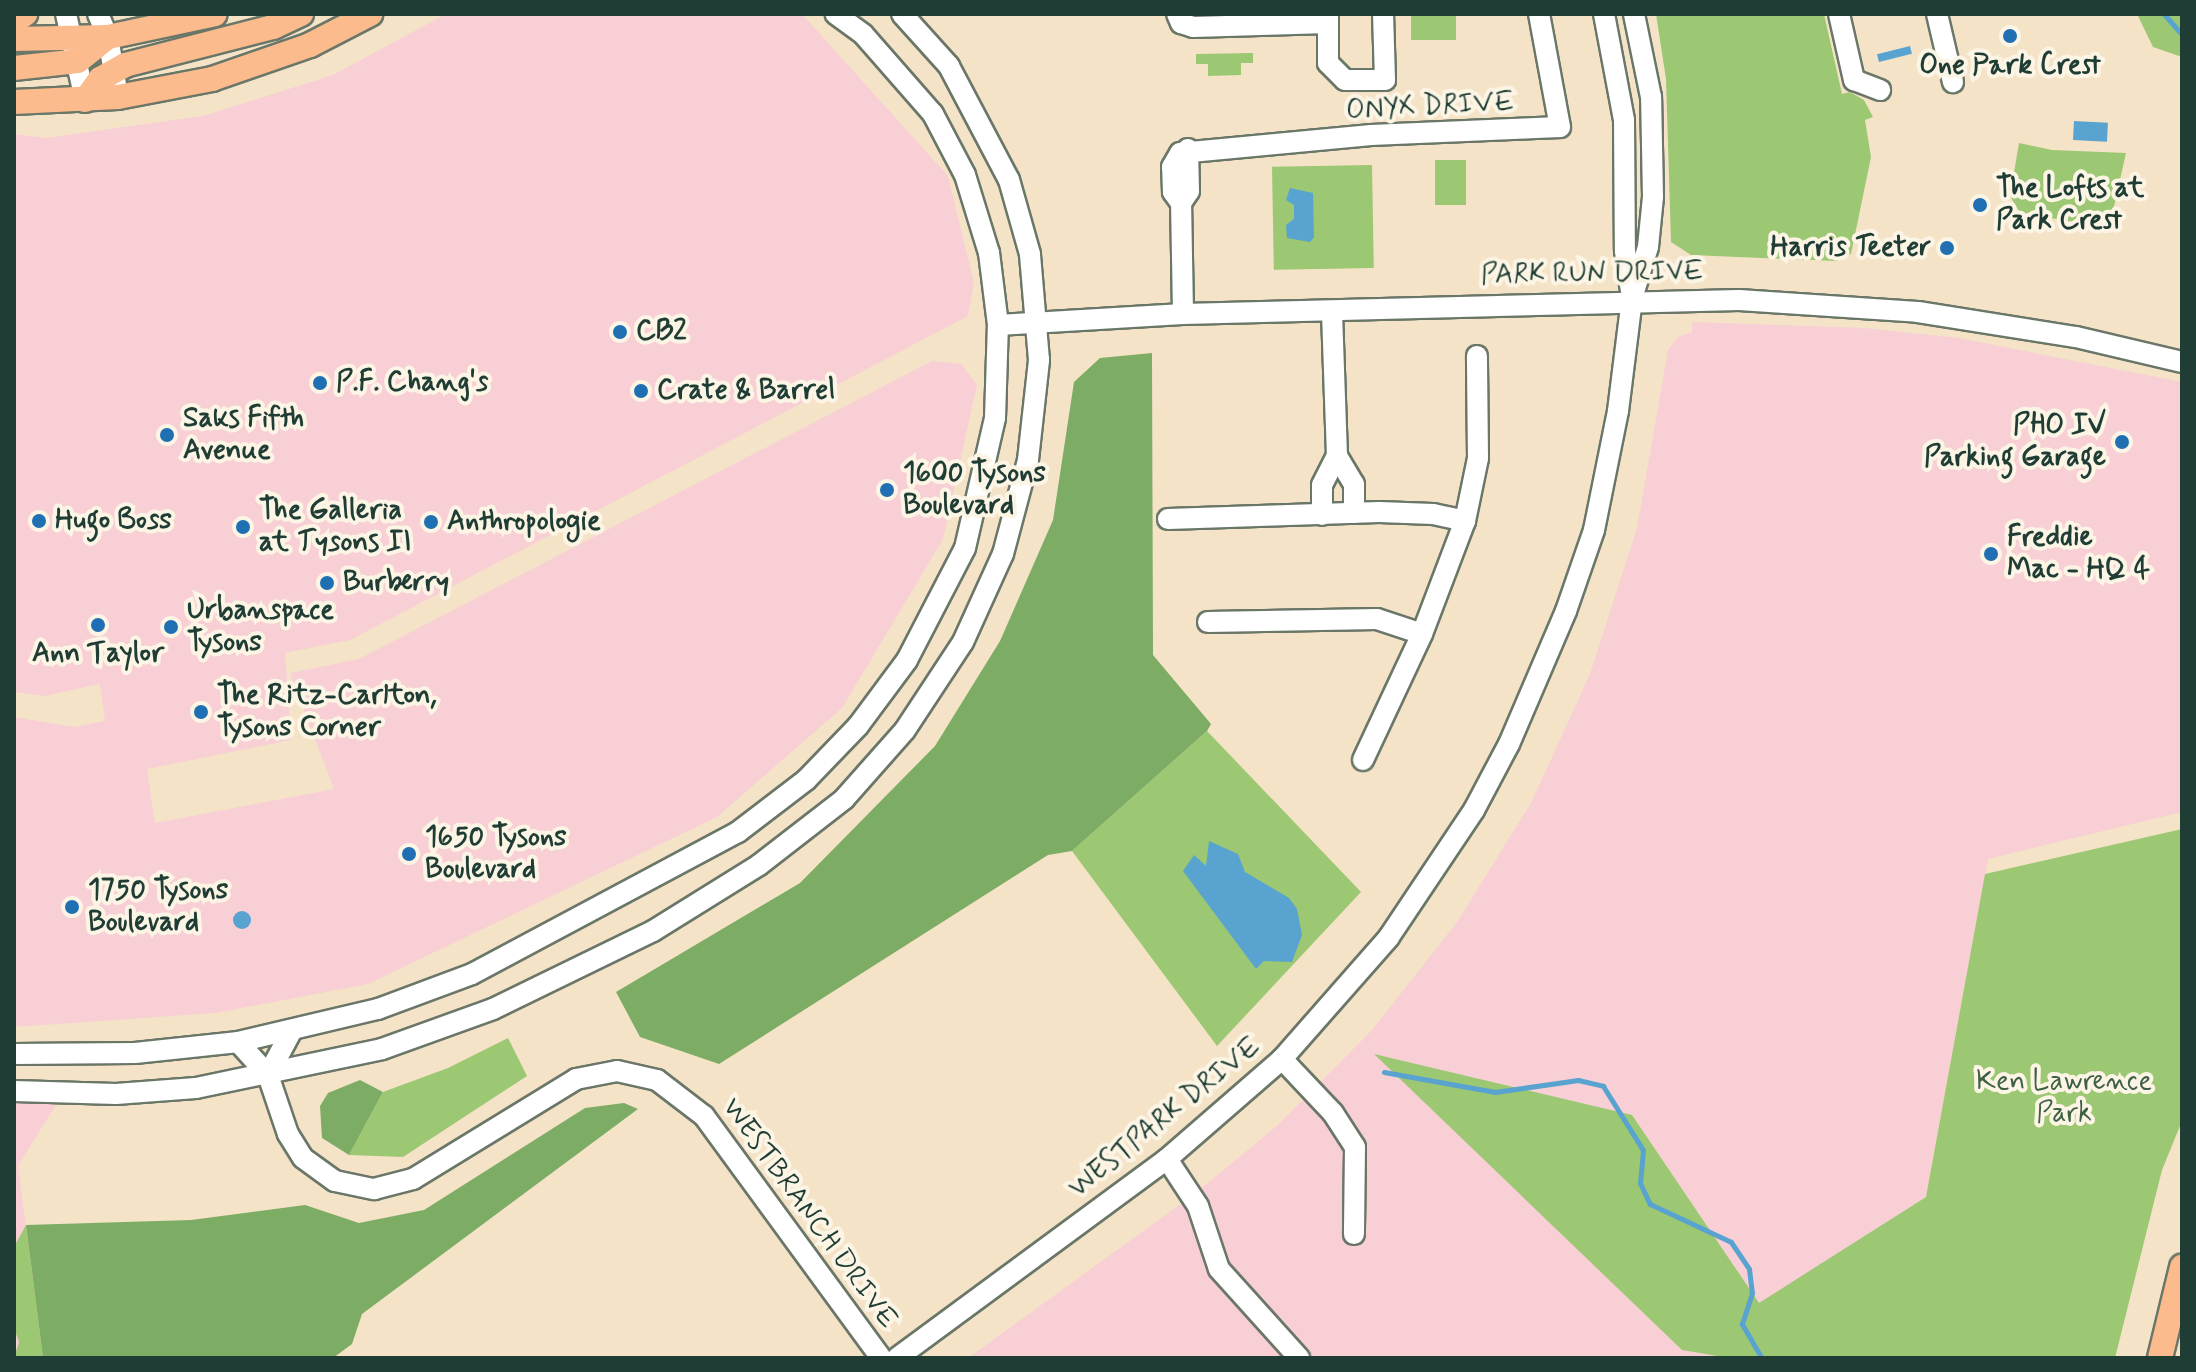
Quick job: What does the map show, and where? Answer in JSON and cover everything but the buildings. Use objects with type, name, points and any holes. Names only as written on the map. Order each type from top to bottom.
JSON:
[{"type":"main road","points":[[14,22],[25,14]]},
{"type":"main road","points":[[14,68],[108,37],[215,14]]},
{"type":"main road","points":[[85,100],[113,72],[301,14]]},
{"type":"main road","points":[[14,102],[118,97],[262,65],[370,14]]},
{"type":"main road","points":[[14,39],[76,50]]},
{"type":"main road","points":[[2160,1358],[2182,1267]]},
{"type":"street","points":[[66,14],[85,100]]},
{"type":"street","points":[[98,14],[108,37],[118,97]]},
{"type":"street","points":[[14,1054],[135,1053],[238,1042],[291,1032],[392,1004],[546,939],[738,832],[806,780],[858,726],[907,660],[965,548],[995,418],[998,325],[989,253],[952,151],[933,114],[863,34],[835,14]]},
{"type":"street","points":[[14,1091],[138,1094],[268,1075],[382,1049],[553,981],[711,896],[844,799],[905,730],[986,600],[1028,460],[1039,322],[1030,254],[1009,180],[949,66],[902,14]]},
{"type":"street","points":[[1177,14],[1181,23],[1193,27],[1328,18],[1328,63],[1337,78],[1385,80],[1383,14]]},
{"type":"street","name":"ONYX DRIVE","points":[[1183,314],[1181,203],[1173,192],[1174,158],[1188,149],[1560,127],[1539,14]]},
{"type":"street","name":"WESTPARK DRIVE","points":[[1604,14],[1624,120],[1625,251],[1632,298]]},
{"type":"street","name":"WESTPARK DRIVE","points":[[897,1358],[1167,1159],[1282,1059],[1356,978],[1435,873],[1522,718],[1594,530],[1618,411],[1632,298],[1648,247],[1653,144],[1651,97],[1634,14]]},
{"type":"street","points":[[1839,14],[1854,80],[1880,90]]},
{"type":"street","points":[[1937,14],[1953,82]]},
{"type":"street","name":"PARK RUN DRIVE","points":[[998,325],[1183,314],[1632,298],[1826,304],[1918,312],[2076,337],[2182,362]]},
{"type":"street","points":[[1332,311],[1337,456],[1354,484],[1354,513]]},
{"type":"street","points":[[1363,760],[1422,634],[1465,521],[1478,458],[1477,356]]},
{"type":"street","points":[[1322,515],[1322,485],[1337,456]]},
{"type":"street","points":[[1168,519],[1354,513],[1433,514],[1465,521]]},
{"type":"street","points":[[1208,622],[1377,619],[1422,634]]},
{"type":"street","points":[[268,1075],[291,1032]]},
{"type":"street","name":"WESTBRANCH DRIVE","points":[[238,1042],[268,1075],[288,1134],[303,1158],[335,1181],[374,1189],[413,1179],[586,1076],[637,1073],[674,1090],[714,1129],[881,1358]]},
{"type":"street","points":[[1282,1059],[1333,1113],[1355,1147],[1354,1234]]},
{"type":"street","points":[[1167,1159],[1198,1206],[1219,1269],[1299,1358]]},
{"type":"shaded area","points":[[446,14],[802,14],[948,176],[974,283],[968,316],[350,640],[285,653],[291,740],[147,769],[155,823],[334,789],[290,673],[359,659],[932,361],[961,364],[977,385],[943,539],[842,708],[717,817],[368,984],[216,1013],[14,1027],[14,717],[75,727],[105,721],[100,684],[44,696],[14,692],[14,134],[45,138],[203,116],[333,75]]},
{"type":"shaded area","points":[[1692,322],[1865,328],[1959,338],[2182,382],[2182,812],[1988,859],[1926,1197],[1759,1304],[1632,1115],[1523,1192],[1682,1350],[1729,1358],[968,1358],[1193,1195],[1278,1125],[1372,1030],[1457,922],[1531,803],[1590,674],[1637,528],[1668,350],[1678,337],[1692,332]]},
{"type":"shaded area","points":[[14,1089],[62,1095],[18,1166],[43,1358],[14,1358]]},
{"type":"green space","points":[[1411,14],[1456,14],[1456,40],[1411,40]]},
{"type":"green space","points":[[1656,14],[1824,14],[1842,94],[1850,92],[1864,100],[1873,117],[1865,120],[1871,157],[1851,254],[1837,261],[1691,255],[1671,242],[1666,79]]},
{"type":"green space","points":[[2137,14],[2182,14],[2182,57],[2153,47]]},
{"type":"green space","points":[[1253,53],[1253,63],[1241,63],[1241,75],[1208,76],[1208,64],[1196,64],[1196,54]]},
{"type":"green space","points":[[2019,143],[2052,150],[2126,153],[2111,220],[2099,226],[2020,213],[2010,196]]},
{"type":"green space","points":[[1435,160],[1466,160],[1466,205],[1435,205]]},
{"type":"green space","points":[[1372,165],[1374,268],[1274,270],[1272,167]]},
{"type":"green space","points":[[1152,353],[1153,655],[1211,724],[1207,731],[1072,851],[1048,855],[719,1064],[640,1037],[616,992],[800,883],[935,746],[1000,641],[1053,520],[1074,382],[1100,358]]},
{"type":"green space","points":[[1207,731],[1361,892],[1217,1046],[1072,851]]},
{"type":"green space","name":"Ken Lawrence Park","points":[[2182,829],[2182,1121],[2162,1170],[2115,1358],[1729,1358],[1682,1350],[1374,1054],[1632,1115],[1759,1303],[1926,1197],[1985,874]]},
{"type":"green space","points":[[508,1038],[527,1076],[403,1157],[349,1155],[383,1092],[448,1068]]},
{"type":"green space","points":[[360,1080],[383,1092],[349,1155],[322,1138],[320,1106],[328,1093]]},
{"type":"green space","points":[[624,1103],[638,1109],[362,1314],[352,1344],[333,1358],[43,1358],[26,1225],[191,1220],[305,1205],[359,1223],[424,1210],[585,1108]]},
{"type":"green space","points":[[26,1225],[43,1358],[14,1358],[19,1342],[14,1328],[14,1247]]},
{"type":"water","points":[[1910,46],[1912,54],[1879,62],[1877,54]]},
{"type":"water","points":[[2074,121],[2108,123],[2107,142],[2073,140]]},
{"type":"water","points":[[1290,188],[1313,193],[1314,237],[1310,242],[1287,238],[1286,225],[1294,219],[1294,205],[1286,200]]},
{"type":"water","points":[[1209,841],[1238,854],[1245,872],[1289,898],[1297,909],[1302,935],[1292,962],[1264,961],[1256,969],[1183,871],[1194,855],[1206,866]]},
{"type":"water","points":[[242,911],[251,920],[242,929],[233,920]]},
{"type":"waterway","points":[[2164,14],[2182,35]]},
{"type":"waterway","points":[[1384,1072],[1495,1092],[1578,1080],[1603,1086],[1643,1150],[1640,1183],[1650,1204],[1731,1242],[1749,1269],[1752,1293],[1742,1324],[1762,1358]]},
{"type":"place","name":"One Park Crest","points":[[2010,36]]},
{"type":"place","name":"The Lofts at Park Crest","points":[[1980,205]]},
{"type":"place","name":"Harris Teeter","points":[[1947,248]]},
{"type":"place","name":"CB2","points":[[620,332]]},
{"type":"place","name":"P.F. Chang's","points":[[320,383]]},
{"type":"place","name":"Crate & Barrel","points":[[641,391]]},
{"type":"place","name":"Saks Fifth Avenue","points":[[167,435]]},
{"type":"place","name":"PHO IV Parking Garage","points":[[2122,442]]},
{"type":"place","name":"1600 Tysons Boulevard","points":[[887,490]]},
{"type":"place","name":"Hugo Boss","points":[[39,521]]},
{"type":"place","name":"Anthropologie","points":[[431,522]]},
{"type":"place","name":"The Galleria at Tysons II","points":[[243,527]]},
{"type":"place","name":"Freddie Mac - HQ 4","points":[[1991,554]]},
{"type":"place","name":"Burberry","points":[[327,583]]},
{"type":"place","name":"Ann Taylor","points":[[98,625]]},
{"type":"place","name":"Urbanspace Tysons","points":[[171,627]]},
{"type":"place","name":"The Ritz-Carlton, Tysons Corner","points":[[201,712]]},
{"type":"place","name":"1650 Tysons Boulevard","points":[[409,854]]},
{"type":"place","name":"1750 Tysons Boulevard","points":[[72,907]]}]
